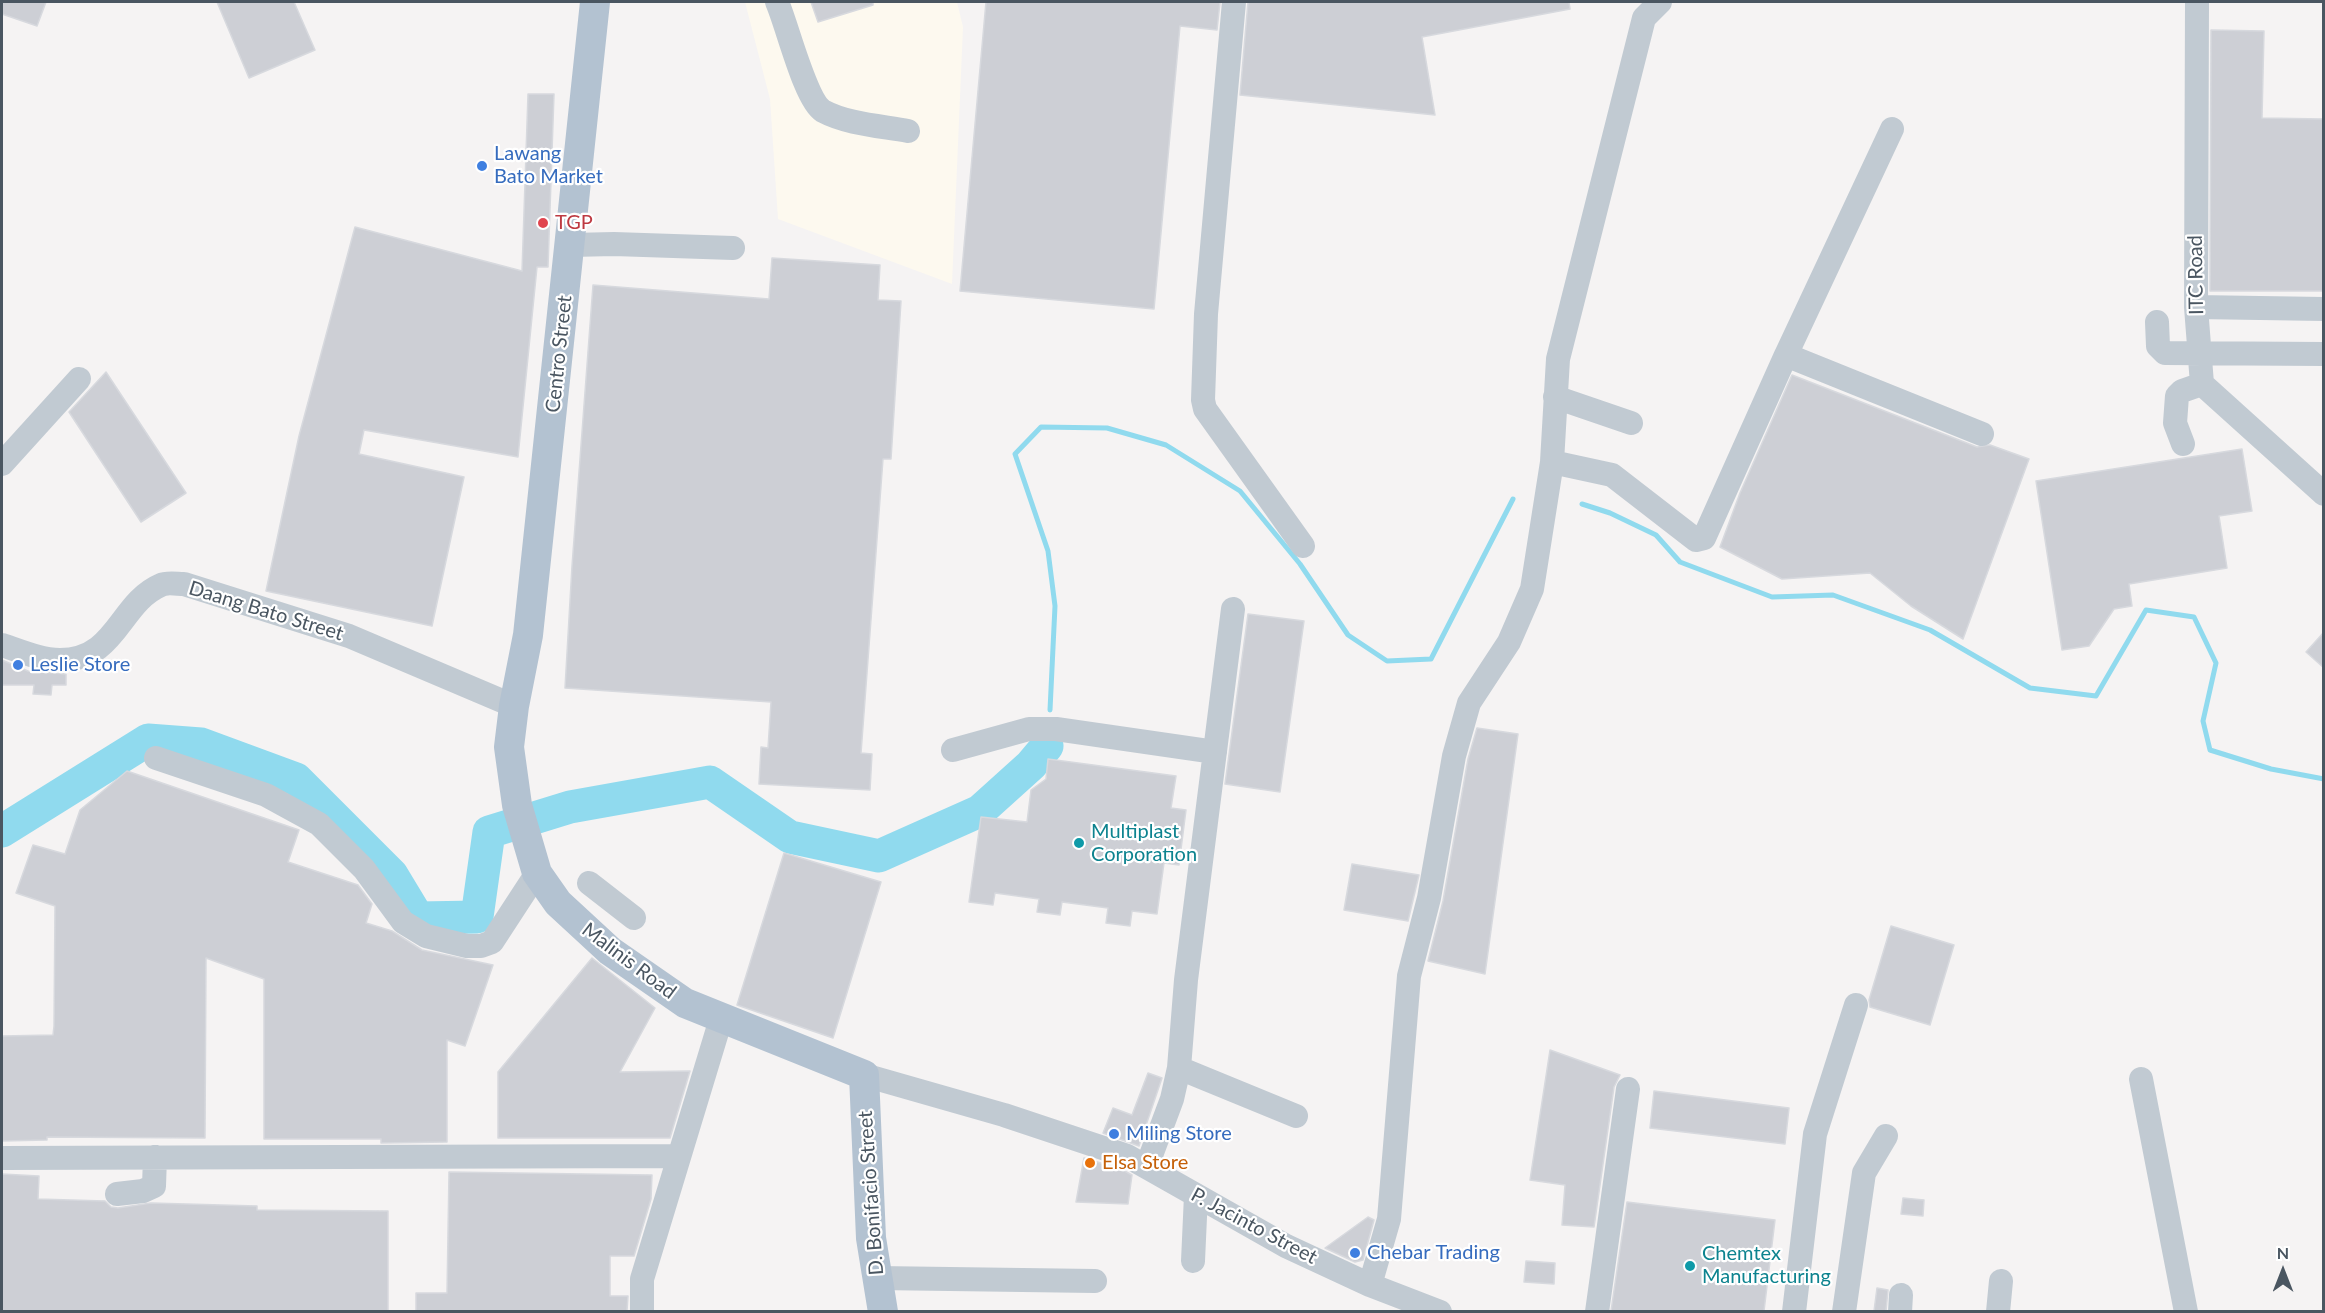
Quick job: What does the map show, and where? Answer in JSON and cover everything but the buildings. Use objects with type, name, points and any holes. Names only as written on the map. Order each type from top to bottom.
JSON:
[{"type":"main road","name":"Centro Street","points":[[514,706],[528,636],[595,2]]},
{"type":"main road","name":"Malinis Road","points":[[514,706],[509,747],[520,815],[537,873],[558,903],[610,951],[685,1003],[864,1075]]},
{"type":"main road","name":"D. Bonifacio Street","points":[[864,1075],[869,1202],[883,1311]]},
{"type":"street","points":[[777,2],[809,92],[820,109],[836,117],[908,131]]},
{"type":"street","points":[[1234,2],[1206,314],[1203,400],[1205,409],[1303,546]]},
{"type":"street","points":[[1370,1285],[1389,1219],[1409,976],[1428,898],[1454,756],[1468,703],[1509,642],[1532,589],[1552,462],[1558,359],[1644,18],[1660,2]]},
{"type":"street","name":"ITC Road","points":[[2197,2],[2196,307],[2202,384]]},
{"type":"street","points":[[1552,462],[1612,475],[1696,540],[1706,536],[1786,356],[1892,129]]},
{"type":"street","points":[[570,245],[614,244],[733,248]]},
{"type":"street","points":[[2196,307],[2324,309]]},
{"type":"street","points":[[2157,322],[2158,346],[2165,353],[2324,354]]},
{"type":"street","points":[[1786,356],[1982,434]]},
{"type":"street","points":[[2,464],[79,379]]},
{"type":"street","points":[[2183,444],[2175,423],[2177,396],[2182,391],[2202,384],[2321,485]]},
{"type":"street","points":[[1555,397],[1631,423]]},
{"type":"street","name":"Daang Bato Street","points":[[2,645],[59,660],[74,658],[102,648],[144,596],[163,584],[184,584],[349,636],[514,706]]},
{"type":"street","points":[[1147,1166],[1172,1099],[1179,1068],[1186,980],[1233,609]]},
{"type":"street","points":[[953,750],[1029,729],[1056,729],[1215,752]]},
{"type":"street","points":[[156,758],[266,795],[319,824],[364,869],[403,922],[426,936],[467,946],[482,946],[492,942],[537,873]]},
{"type":"street","points":[[589,883],[634,918]]},
{"type":"street","points":[[1794,1311],[1815,1134],[1856,1005]]},
{"type":"street","points":[[642,1311],[642,1279],[721,1019]]},
{"type":"street","points":[[1179,1068],[1296,1116]]},
{"type":"street","name":"P. Jacinto Street","points":[[864,1075],[1004,1115],[1127,1156],[1286,1246],[1370,1285],[1440,1311]]},
{"type":"street","points":[[2141,1079],[2186,1311]]},
{"type":"street","points":[[1597,1311],[1628,1089]]},
{"type":"street","points":[[1844,1311],[1864,1173],[1886,1136]]},
{"type":"street","points":[[2,1158],[679,1156]]},
{"type":"street","points":[[117,1194],[143,1191],[154,1186],[155,1157]]},
{"type":"street","points":[[1193,1261],[1196,1195]]},
{"type":"street","points":[[877,1278],[1095,1281]]},
{"type":"street","points":[[1998,1311],[2001,1281]]},
{"type":"shaded area","points":[[745,2],[957,2],[963,27],[952,284],[778,219],[770,99]]},
{"type":"waterway","points":[[1050,710],[1055,606],[1048,551],[1015,454],[1041,427],[1107,428],[1166,445],[1240,491],[1300,564],[1348,635],[1387,661],[1431,659],[1513,499]]},
{"type":"waterway","points":[[1582,504],[1610,513],[1656,535],[1680,562],[1772,597],[1833,595],[1930,630],[2030,688],[2096,696],[2146,610],[2194,617],[2216,663],[2203,721],[2210,750],[2271,769],[2324,779]]},
{"type":"waterway","points":[[2,831],[148,740],[201,744],[296,779],[392,875],[418,918],[477,917],[489,832],[570,807],[710,782],[790,837],[879,856],[980,811],[1031,765],[1047,746]]},
{"type":"place","name":"Lawang Bato Market","points":[[482,166]]},
{"type":"place","name":"TGP","points":[[543,223]]},
{"type":"place","name":"Leslie Store","points":[[18,665]]},
{"type":"place","name":"Multiplast Corporation","points":[[1079,843]]},
{"type":"place","name":"Miling Store","points":[[1114,1134]]},
{"type":"place","name":"Elsa Store","points":[[1090,1163]]},
{"type":"place","name":"Chebar Trading","points":[[1355,1253]]},
{"type":"place","name":"Chemtex Manufacturing","points":[[1690,1266]]}]
